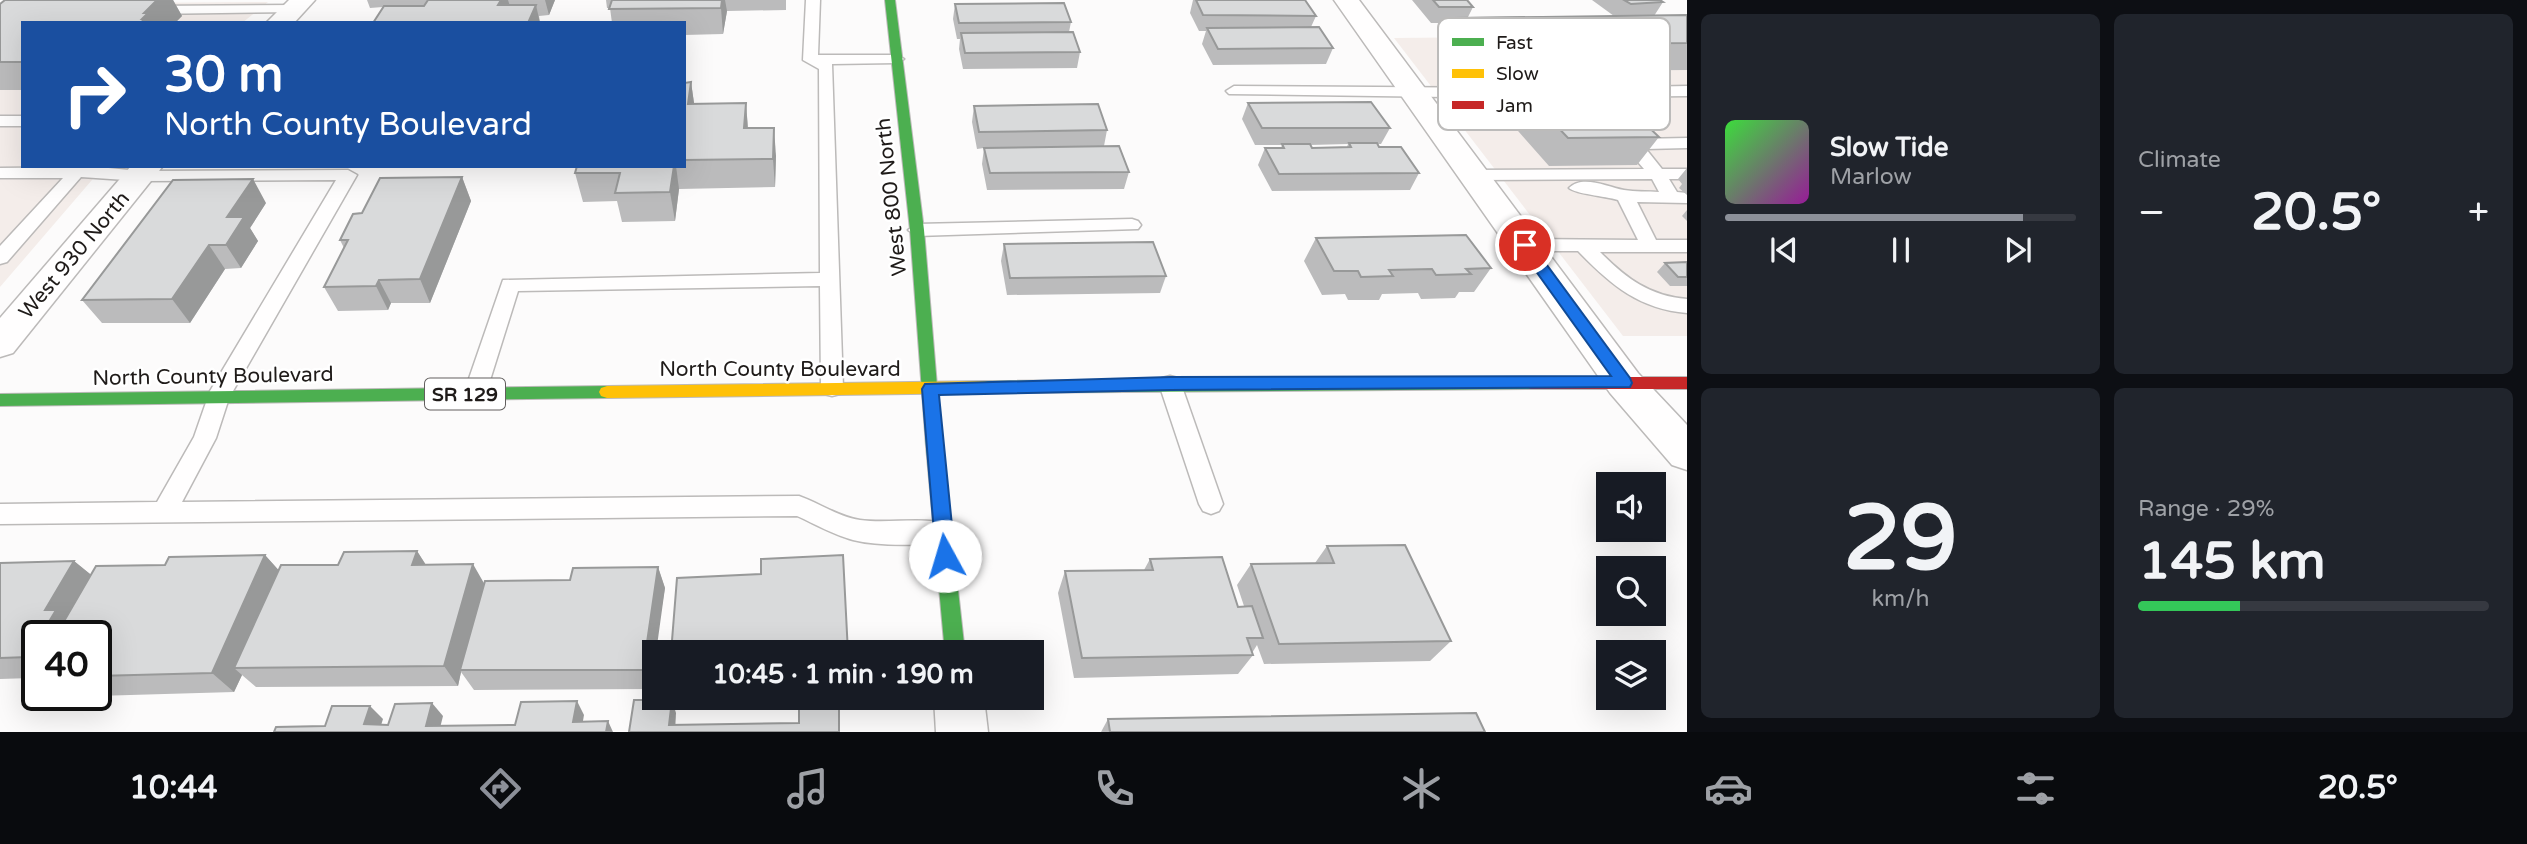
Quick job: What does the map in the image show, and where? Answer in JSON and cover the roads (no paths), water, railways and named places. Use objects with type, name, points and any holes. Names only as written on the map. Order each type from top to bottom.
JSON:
[{"type":"main road","name":"West 800 North","points":[[890,0],[917,230],[954,640]]},
{"type":"main road","name":"North County Boulevard","points":[[0,400],[832,388],[930,389],[1170,383],[1687,383]]},
{"type":"street","points":[[1346,0],[1410,92],[1624,383],[1687,453]]},
{"type":"street","name":"West 930 North","points":[[0,344],[144,171]]},
{"type":"street","points":[[960,710],[962,732]]},
{"type":"lane","points":[[810,60],[813,0]]},
{"type":"lane","points":[[129,10],[292,11]]},
{"type":"lane","points":[[810,60],[897,59]]},
{"type":"lane","points":[[810,60],[826,67],[832,388]]},
{"type":"lane","points":[[1234,91],[1438,92]]},
{"type":"lane","points":[[0,121],[21,121]]},
{"type":"lane","points":[[1620,130],[1636,144],[1679,197]]},
{"type":"lane","points":[[1636,144],[1687,143]]},
{"type":"lane","points":[[0,173],[144,171],[348,176],[218,397],[205,438],[163,512]]},
{"type":"lane","points":[[0,258],[76,173]]},
{"type":"lane","points":[[1475,181],[1687,174]]},
{"type":"lane","points":[[1475,181],[1599,188],[1625,196],[1679,197]]},
{"type":"lane","points":[[1625,196],[1650,246]]},
{"type":"lane","points":[[917,230],[1132,225]]},
{"type":"lane","points":[[1525,245],[1687,246]]},
{"type":"lane","points":[[1583,245],[1611,274],[1636,293],[1653,302],[1687,306]]},
{"type":"lane","points":[[475,393],[510,285],[829,279]]},
{"type":"lane","points":[[1170,383],[1211,505]]},
{"type":"lane","points":[[0,514],[799,506],[854,530],[889,533],[943,532]]}]
